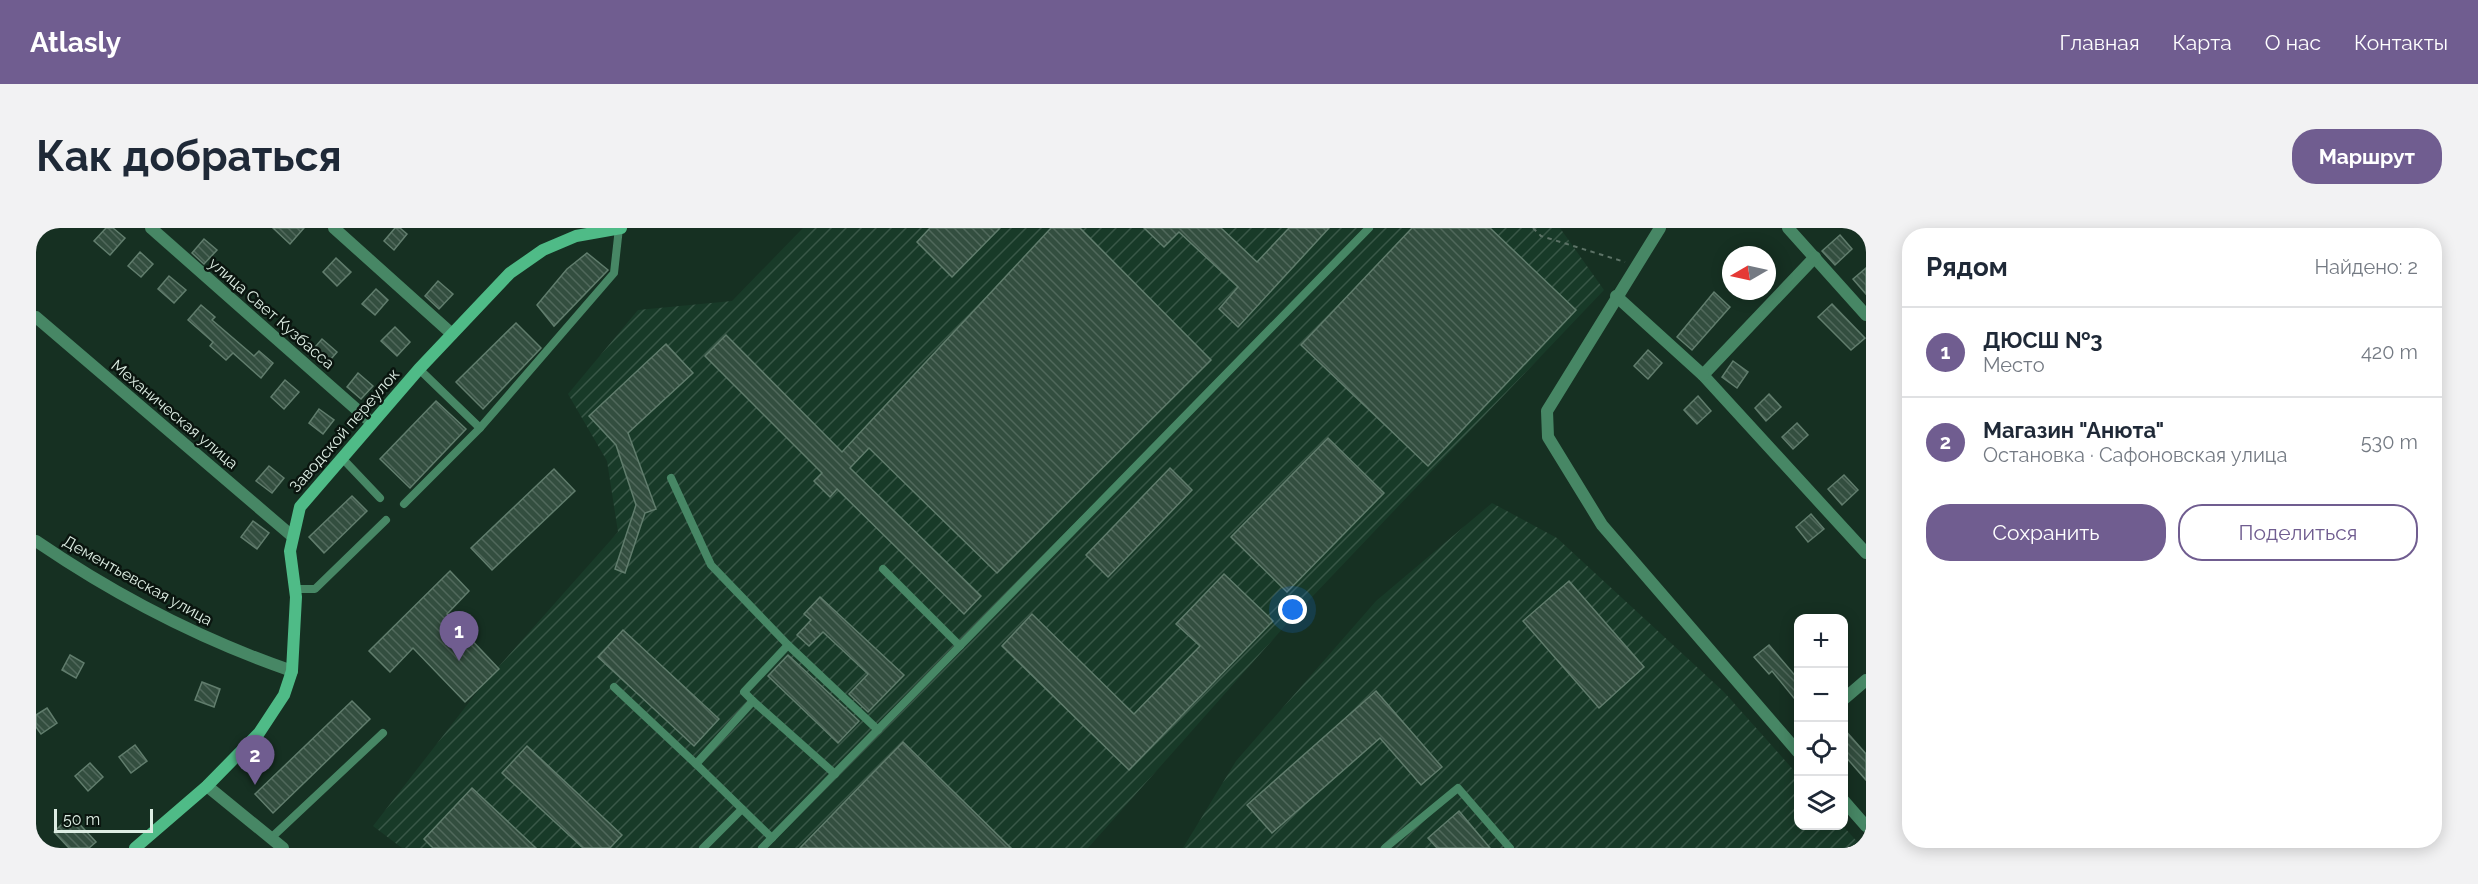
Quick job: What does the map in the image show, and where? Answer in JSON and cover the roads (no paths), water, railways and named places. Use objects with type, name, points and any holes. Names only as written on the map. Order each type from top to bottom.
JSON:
[{"type":"main road","name":"Заводской переулок","points":[[135,848],[207,786],[259,733],[284,695],[292,671],[295,589],[290,550],[300,507],[418,369],[510,273],[572,232],[620,228]]},
{"type":"street","name":"улица Свет Кузбасса","points":[[151,228],[372,423]]},
{"type":"street","points":[[334,228],[452,334]]},
{"type":"street","points":[[1660,228],[1547,411],[1548,437],[1602,525],[1794,741]]},
{"type":"street","points":[[1788,228],[1866,315]]},
{"type":"street","points":[[1703,375],[1815,257]]},
{"type":"street","points":[[1617,296],[1703,375],[1866,553]]},
{"type":"street","name":"Механическая улица","points":[[36,317],[292,536]]},
{"type":"street","name":"Дементьевская улица","points":[[36,541],[76,568],[182,626],[292,671]]},
{"type":"street","points":[[1848,696],[1866,680]]},
{"type":"street","points":[[207,786],[283,848]]},
{"type":"street","points":[[1848,806],[1866,826]]},
{"type":"lane","points":[[404,504],[480,428],[614,273],[620,228]]},
{"type":"lane","points":[[762,848],[1369,228]]},
{"type":"lane","points":[[418,369],[480,428]]},
{"type":"lane","points":[[342,458],[380,498]]},
{"type":"lane","points":[[671,478],[711,565],[788,645],[878,730]]},
{"type":"lane","points":[[295,589],[315,589],[386,520]]},
{"type":"lane","points":[[883,569],[960,646]]},
{"type":"lane","points":[[788,645],[744,692],[835,774]]},
{"type":"lane","points":[[614,687],[772,838]]},
{"type":"lane","points":[[696,764],[753,701]]},
{"type":"lane","points":[[271,838],[383,733]]},
{"type":"lane","points":[[1385,848],[1458,788],[1510,848]]},
{"type":"lane","points":[[703,848],[742,809]]},
{"type":"place","name":"ДЮСШ №3","points":[[459,661]]},
{"type":"place","name":"Магазин \"Анюта\"","points":[[255,785]]}]
